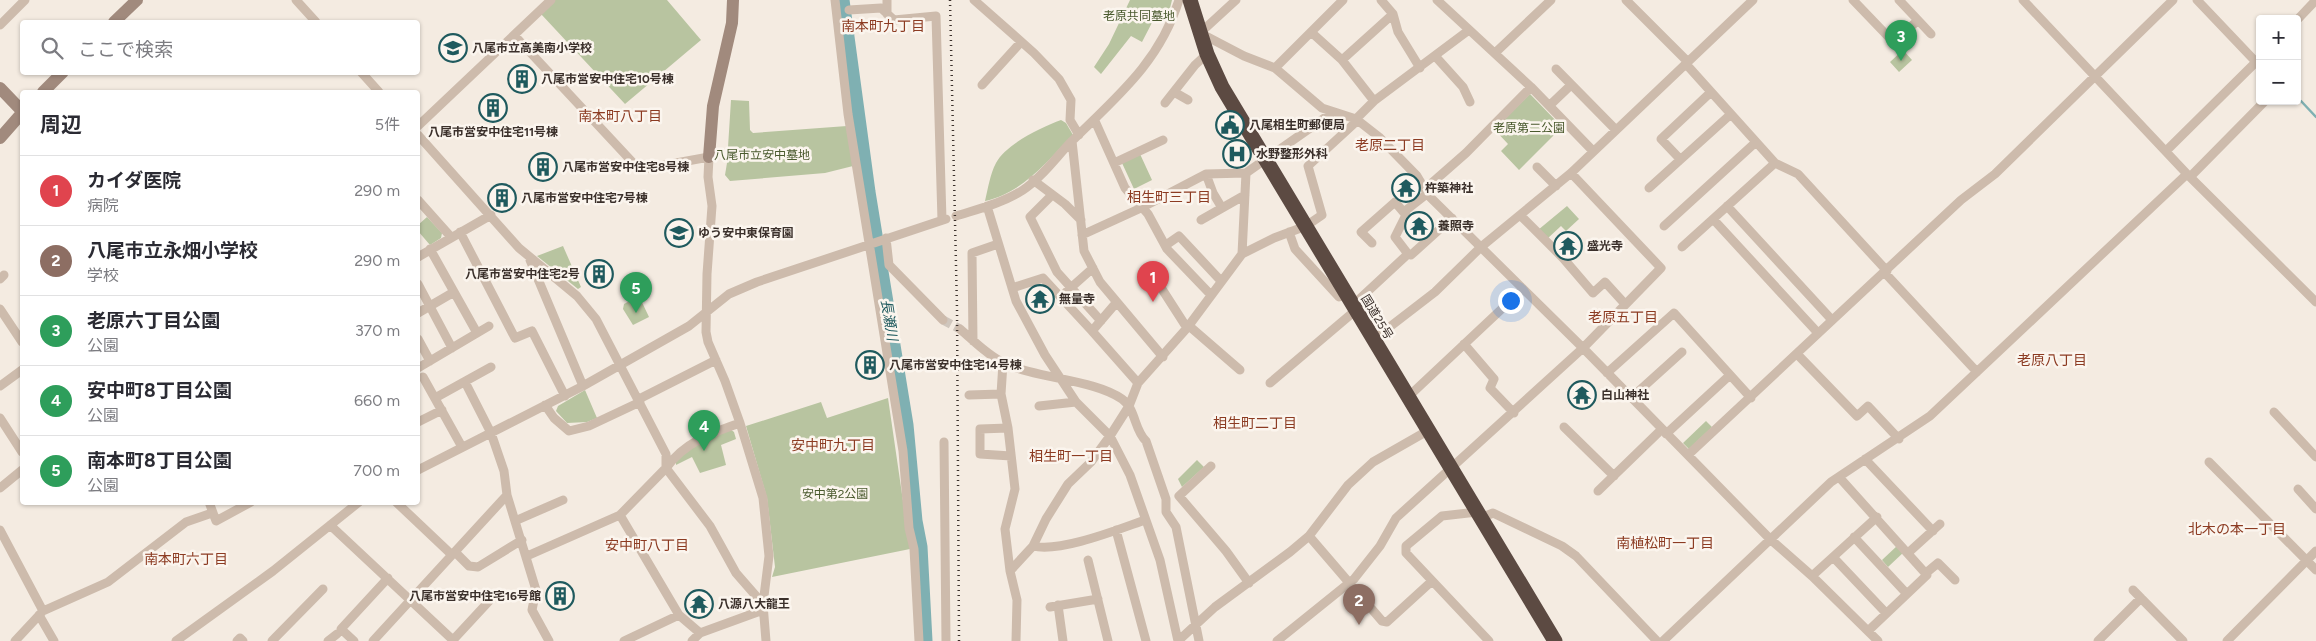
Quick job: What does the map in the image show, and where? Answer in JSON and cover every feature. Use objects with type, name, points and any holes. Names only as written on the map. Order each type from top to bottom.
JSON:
[{"type":"highway","name":"国道25号","points":[[1190,0],[1207,54],[1222,87],[1555,641]]},
{"type":"street","points":[[0,25],[26,0]]},
{"type":"street","points":[[116,20],[137,0]]},
{"type":"street","points":[[296,0],[314,20]]},
{"type":"street","points":[[420,124],[551,0]]},
{"type":"street","points":[[733,0],[732,23],[713,106],[708,183],[712,201],[707,274],[708,310],[706,332],[740,423],[763,498],[769,556],[768,582],[763,607],[766,641]]},
{"type":"street","points":[[835,0],[848,114],[877,241],[903,451],[909,528],[914,549],[919,641]]},
{"type":"street","points":[[887,0],[887,14]]},
{"type":"street","points":[[974,0],[1034,53],[1067,89],[1071,100],[1070,120],[1075,138],[1084,251],[1116,303],[1163,356]]},
{"type":"street","points":[[956,216],[1015,195],[1034,180],[1075,138],[1121,96],[1144,68],[1174,15],[1178,0]]},
{"type":"street","points":[[1236,0],[1200,33],[1209,36],[1244,56],[1275,68],[1322,108],[1357,119],[1398,156],[1417,176],[1426,191],[1452,218],[1583,348],[1770,539],[1812,576],[1878,641]]},
{"type":"street","points":[[1275,68],[1342,0]]},
{"type":"street","points":[[1381,0],[1393,14],[1398,32],[1420,68]]},
{"type":"street","points":[[1437,0],[1495,53],[1593,151]]},
{"type":"street","points":[[1495,53],[1551,0]]},
{"type":"street","points":[[1626,0],[1687,63],[1774,163],[1798,174],[1977,372]]},
{"type":"street","points":[[1374,339],[1434,292],[1481,247],[1571,173],[1753,0]]},
{"type":"street","points":[[1853,0],[1901,50]]},
{"type":"street","points":[[1899,0],[1931,34]]},
{"type":"street","points":[[2023,0],[2094,78],[2316,302]]},
{"type":"street","points":[[1688,455],[1961,200],[1995,174],[2173,0]]},
{"type":"street","points":[[2166,152],[2256,62],[2197,0]]},
{"type":"street","points":[[2301,16],[2316,0]]},
{"type":"street","points":[[420,469],[565,396],[620,363],[689,326],[729,294],[757,282],[944,220],[936,16],[894,20],[881,8],[849,10]]},
{"type":"street","points":[[1342,60],[1393,14]]},
{"type":"street","points":[[1894,43],[1918,20]]},
{"type":"street","points":[[1010,570],[1033,546],[1046,518],[1068,484],[1090,462],[1110,436],[1130,406],[1138,383],[1188,327],[1242,254],[1306,226],[1322,215],[1308,166],[1374,101],[1436,57],[1469,30]]},
{"type":"street","points":[[1311,32],[1342,60],[1374,101]]},
{"type":"street","points":[[514,35],[636,166],[643,169],[709,157]]},
{"type":"street","points":[[982,85],[1022,42]]},
{"type":"street","points":[[1165,104],[1195,64],[1207,54]]},
{"type":"street","points":[[1436,57],[1464,87],[1470,102]]},
{"type":"street","points":[[1556,68],[1616,130]]},
{"type":"street","points":[[45,90],[60,75]]},
{"type":"street","points":[[364,75],[377,90]]},
{"type":"street","points":[[1549,106],[1572,85]]},
{"type":"street","points":[[1405,211],[1466,153],[1530,87]]},
{"type":"street","points":[[0,88],[20,110]]},
{"type":"street","points":[[1174,92],[1188,100]]},
{"type":"street","points":[[1680,160],[1661,139],[1711,92]]},
{"type":"street","points":[[1663,641],[1770,539],[1839,477],[1899,439],[1930,416],[2189,175],[2261,105]]},
{"type":"street","points":[[1082,235],[1141,208],[1206,174],[1246,173],[1333,112]]},
{"type":"street","points":[[0,138],[20,114]]},
{"type":"street","points":[[1649,188],[1731,114]]},
{"type":"street","points":[[1095,120],[1125,188],[1148,214],[1167,249],[1211,295]]},
{"type":"street","points":[[420,137],[529,257],[582,302],[596,319],[666,454],[666,468],[710,526],[736,573],[763,607]]},
{"type":"street","points":[[1114,163],[1162,140]]},
{"type":"street","points":[[1664,226],[1756,142]]},
{"type":"street","points":[[1682,247],[1774,163]]},
{"type":"street","points":[[1537,167],[1556,186]]},
{"type":"street","points":[[1242,254],[1246,173]]},
{"type":"street","points":[[1278,641],[1349,584],[1365,568],[1396,518],[1451,466],[1514,413],[1583,348],[1661,268],[1571,173]]},
{"type":"street","points":[[1206,174],[1210,187],[1222,208]]},
{"type":"street","points":[[1034,180],[1081,220]]},
{"type":"street","points":[[1052,194],[1030,217],[1057,272],[1070,289],[1101,321]]},
{"type":"street","points":[[1201,220],[1245,195]]},
{"type":"street","points":[[420,202],[451,237]]},
{"type":"street","points":[[1372,243],[1361,232],[1395,202],[1405,211],[1406,215],[1394,237],[1408,254]]},
{"type":"street","points":[[987,206],[1012,288],[1024,316],[1060,380],[1076,402],[1110,436],[1130,475],[1160,560],[1178,641],[1196,624],[1309,536],[1348,485],[1373,462],[1429,430]]},
{"type":"street","points":[[1727,206],[1832,320]]},
{"type":"street","points":[[420,256],[491,215]]},
{"type":"street","points":[[1521,216],[1563,258],[1593,293],[1605,282],[1625,304]]},
{"type":"street","points":[[1270,383],[1352,303],[1408,254],[1411,255],[1452,218]]},
{"type":"street","points":[[1713,219],[1818,333]]},
{"type":"street","points":[[460,232],[515,338],[532,331],[565,396]]},
{"type":"street","points":[[1289,232],[1295,249],[1339,297],[1352,303]]},
{"type":"street","points":[[1166,245],[1179,236],[1221,281]]},
{"type":"street","points":[[877,241],[889,265],[943,320]]},
{"type":"street","points":[[973,341],[972,253],[998,244]]},
{"type":"street","points":[[430,250],[477,333]]},
{"type":"street","points":[[529,257],[583,386]]},
{"type":"street","points":[[1061,298],[1093,268]]},
{"type":"street","points":[[1012,288],[1057,272]]},
{"type":"street","points":[[1151,272],[1188,327],[1240,370]]},
{"type":"street","points":[[1042,278],[1138,383]]},
{"type":"street","points":[[420,288],[452,348]]},
{"type":"street","points":[[1408,397],[1524,289]]},
{"type":"street","points":[[420,312],[454,292]]},
{"type":"street","points":[[1092,331],[1116,303]]},
{"type":"street","points":[[0,309],[20,339]]},
{"type":"street","points":[[1607,373],[1674,313],[1751,398]]},
{"type":"street","points":[[420,367],[489,326]]},
{"type":"street","points":[[960,330],[986,353],[1003,363],[1060,380],[1111,392],[1130,406],[1140,436],[1146,441],[1166,504],[1166,512],[1176,527],[1199,641]]},
{"type":"street","points":[[420,343],[430,361]]},
{"type":"street","points":[[1464,344],[1494,379],[1490,388],[1514,413]]},
{"type":"street","points":[[1631,398],[1682,352]]},
{"type":"street","points":[[1797,354],[1857,416],[1868,406],[1899,439]]},
{"type":"street","points":[[545,405],[554,418],[569,430],[589,426],[716,360]]},
{"type":"street","points":[[1003,363],[1001,394],[1008,428],[1015,489],[1004,529],[1017,600],[1016,641]]},
{"type":"street","points":[[435,398],[491,367]]},
{"type":"street","points":[[0,385],[20,371]]},
{"type":"street","points":[[1598,491],[1664,431],[1730,375]]},
{"type":"street","points":[[423,377],[462,447]]},
{"type":"street","points":[[465,382],[491,433],[504,471],[507,495],[536,590],[532,610],[549,641]]},
{"type":"street","points":[[969,395],[1001,394]]},
{"type":"street","points":[[1039,406],[1076,402]]},
{"type":"street","points":[[420,421],[442,410]]},
{"type":"street","points":[[2274,412],[2316,458]]},
{"type":"street","points":[[0,418],[20,449]]},
{"type":"street","points":[[527,556],[620,516],[666,468],[677,453],[704,435],[740,423]]},
{"type":"street","points":[[1564,427],[1614,476]]},
{"type":"street","points":[[1008,428],[980,429],[980,454],[1011,456]]},
{"type":"street","points":[[944,442],[946,641]]},
{"type":"street","points":[[1865,459],[1933,531]]},
{"type":"street","points":[[2209,462],[2316,570]]},
{"type":"street","points":[[1166,504],[1179,496],[1211,466]]},
{"type":"street","points":[[0,488],[20,472]]},
{"type":"street","points":[[1839,477],[1926,573]]},
{"type":"street","points":[[2298,489],[2316,509]]},
{"type":"street","points":[[373,641],[507,495]]},
{"type":"street","points":[[1179,496],[1226,550],[1249,583]]},
{"type":"street","points":[[515,521],[563,500]]},
{"type":"street","points":[[210,505],[216,521],[245,505]]},
{"type":"street","points":[[176,641],[273,571],[330,525],[351,505]]},
{"type":"street","points":[[399,505],[469,566],[478,566],[522,540]]},
{"type":"street","points":[[15,641],[41,613],[108,582],[186,522],[212,513]]},
{"type":"street","points":[[1489,641],[1406,553],[1406,546],[1442,516],[1493,513],[1562,546],[1576,557],[1657,641]]},
{"type":"street","points":[[620,516],[679,615],[700,633]]},
{"type":"street","points":[[1812,576],[1877,517]]},
{"type":"street","points":[[1033,546],[1042,548],[1071,543],[1146,520]]},
{"type":"street","points":[[1908,553],[1940,524]]},
{"type":"street","points":[[330,525],[453,640],[491,599]]},
{"type":"street","points":[[0,530],[54,641]]},
{"type":"street","points":[[1116,530],[1146,641]]},
{"type":"street","points":[[1309,536],[1382,621],[1387,622],[1432,581]]},
{"type":"street","points":[[1854,537],[1907,594]]},
{"type":"street","points":[[2227,641],[2316,551]]},
{"type":"street","points":[[1833,556],[1886,614]]},
{"type":"street","points":[[1088,560],[1108,641]]},
{"type":"street","points":[[1868,631],[1938,563],[1955,580]]},
{"type":"street","points":[[354,641],[341,629],[388,578]]},
{"type":"street","points":[[272,641],[323,589]]},
{"type":"street","points":[[2133,590],[2183,641]]},
{"type":"street","points":[[2098,641],[2140,598]]},
{"type":"street","points":[[1063,641],[1054,606],[1098,599]]},
{"type":"street","points":[[692,641],[700,633],[763,607]]},
{"type":"street","points":[[624,641],[679,615]]},
{"type":"street","points":[[328,641],[337,634]]},
{"type":"street","points":[[236,641],[240,638],[243,641]]},
{"type":"green space","points":[[555,0],[667,0],[701,40],[625,104],[541,14]]},
{"type":"green space","name":"老原共同墓地","points":[[1130,0],[1172,0],[1168,16],[1157,13],[1142,42],[1131,36],[1101,74],[1094,67],[1109,44]]},
{"type":"green space","points":[[1903,50],[1912,60],[1899,72],[1890,62]]},
{"type":"green space","name":"老原第二公園","points":[[1530,94],[1562,127],[1519,170],[1501,151],[1508,144],[1494,129]]},
{"type":"green space","name":"八尾市立安中墓地","points":[[731,100],[749,101],[750,130],[753,133],[847,126],[853,166],[825,173],[730,181],[725,175]]},
{"type":"green space","points":[[1061,120],[1066,123],[1073,135],[1034,175],[1011,191],[985,201],[992,172],[1001,156],[1025,137]]},
{"type":"green space","points":[[1140,154],[1152,180],[1134,189],[1122,163]]},
{"type":"green space","points":[[1567,206],[1579,219],[1566,231],[1561,226],[1547,239],[1538,230]]},
{"type":"green space","points":[[427,217],[442,233],[441,238],[430,245],[420,233],[420,223]]},
{"type":"green space","points":[[563,246],[581,287],[578,289],[537,256]]},
{"type":"green space","points":[[639,296],[649,317],[633,325],[623,309],[624,304]]},
{"type":"green space","points":[[585,390],[597,418],[587,422],[567,423],[556,411],[558,406]]},
{"type":"green space","name":"安中第2公園","points":[[888,398],[910,549],[772,577],[775,567],[767,498],[746,426],[821,402],[827,418]]},
{"type":"green space","points":[[1706,421],[1712,427],[1689,449],[1683,443]]},
{"type":"green space","points":[[730,429],[734,432],[736,439],[721,445],[726,465],[700,473],[692,457],[676,465],[676,457],[705,440]]},
{"type":"green space","points":[[1197,460],[1204,467],[1182,487],[1178,479]]},
{"type":"green space","points":[[1898,545],[1905,551],[1888,567],[1882,560]]},
{"type":"waterway","name":"長瀬川","points":[[842,0],[868,192],[906,425],[915,521],[920,547],[925,641]]},
{"type":"waterway","points":[[2301,101],[2316,117]]},
{"type":"tunnel","points":[[943,320],[960,329]]},
{"type":"railway","points":[[950,0],[957,309],[959,641]]},
{"type":"place","name":"八尾市立高美南小学校","points":[[453,48]]},
{"type":"place","name":"老原六丁目公園","points":[[1901,61]]},
{"type":"place","name":"八尾市営安中住宅10号棟","points":[[522,79]]},
{"type":"place","name":"八尾市営安中住宅11号棟","points":[[493,108]]},
{"type":"place","name":"八尾相生町郵便局","points":[[1230,125]]},
{"type":"place","name":"水野整形外科","points":[[1237,154]]},
{"type":"place","name":"八尾市営安中住宅8号棟","points":[[543,167]]},
{"type":"place","name":"杵築神社","points":[[1406,188]]},
{"type":"place","name":"八尾市営安中住宅7号棟","points":[[502,198]]},
{"type":"place","name":"養照寺","points":[[1419,226]]},
{"type":"place","name":"ゆう安中東保育園","points":[[679,233]]},
{"type":"place","name":"盛光寺","points":[[1568,246]]},
{"type":"place","name":"八尾市営安中住宅2号","points":[[599,274]]},
{"type":"place","name":"無量寺","points":[[1040,299]]},
{"type":"place","name":"カイダ医院","points":[[1153,302]]},
{"type":"place","name":"南本町8丁目公園","points":[[636,313]]},
{"type":"place","name":"八尾市営安中住宅14号棟","points":[[870,365]]},
{"type":"place","name":"白山神社","points":[[1582,395]]},
{"type":"place","name":"安中町8丁目公園","points":[[704,451]]},
{"type":"place","name":"八尾市営安中住宅16号館","points":[[560,596]]},
{"type":"place","name":"八源八大龍王","points":[[699,604]]},
{"type":"place","name":"八尾市立永畑小学校","points":[[1359,625]]},
{"type":"district","name":"南本町九丁目","points":[[883,26]]},
{"type":"district","name":"南本町八丁目","points":[[620,116]]},
{"type":"district","name":"老原二丁目","points":[[1390,145]]},
{"type":"district","name":"相生町三丁目","points":[[1169,197]]},
{"type":"district","name":"老原五丁目","points":[[1623,317]]},
{"type":"district","name":"老原八丁目","points":[[2052,360]]},
{"type":"district","name":"相生町二丁目","points":[[1255,423]]},
{"type":"district","name":"安中町九丁目","points":[[833,445]]},
{"type":"district","name":"相生町一丁目","points":[[1071,456]]},
{"type":"district","name":"北木の本一丁目","points":[[2237,529]]},
{"type":"district","name":"南植松町一丁目","points":[[1665,543]]},
{"type":"district","name":"安中町八丁目","points":[[647,545]]},
{"type":"district","name":"南本町六丁目","points":[[186,559]]}]
